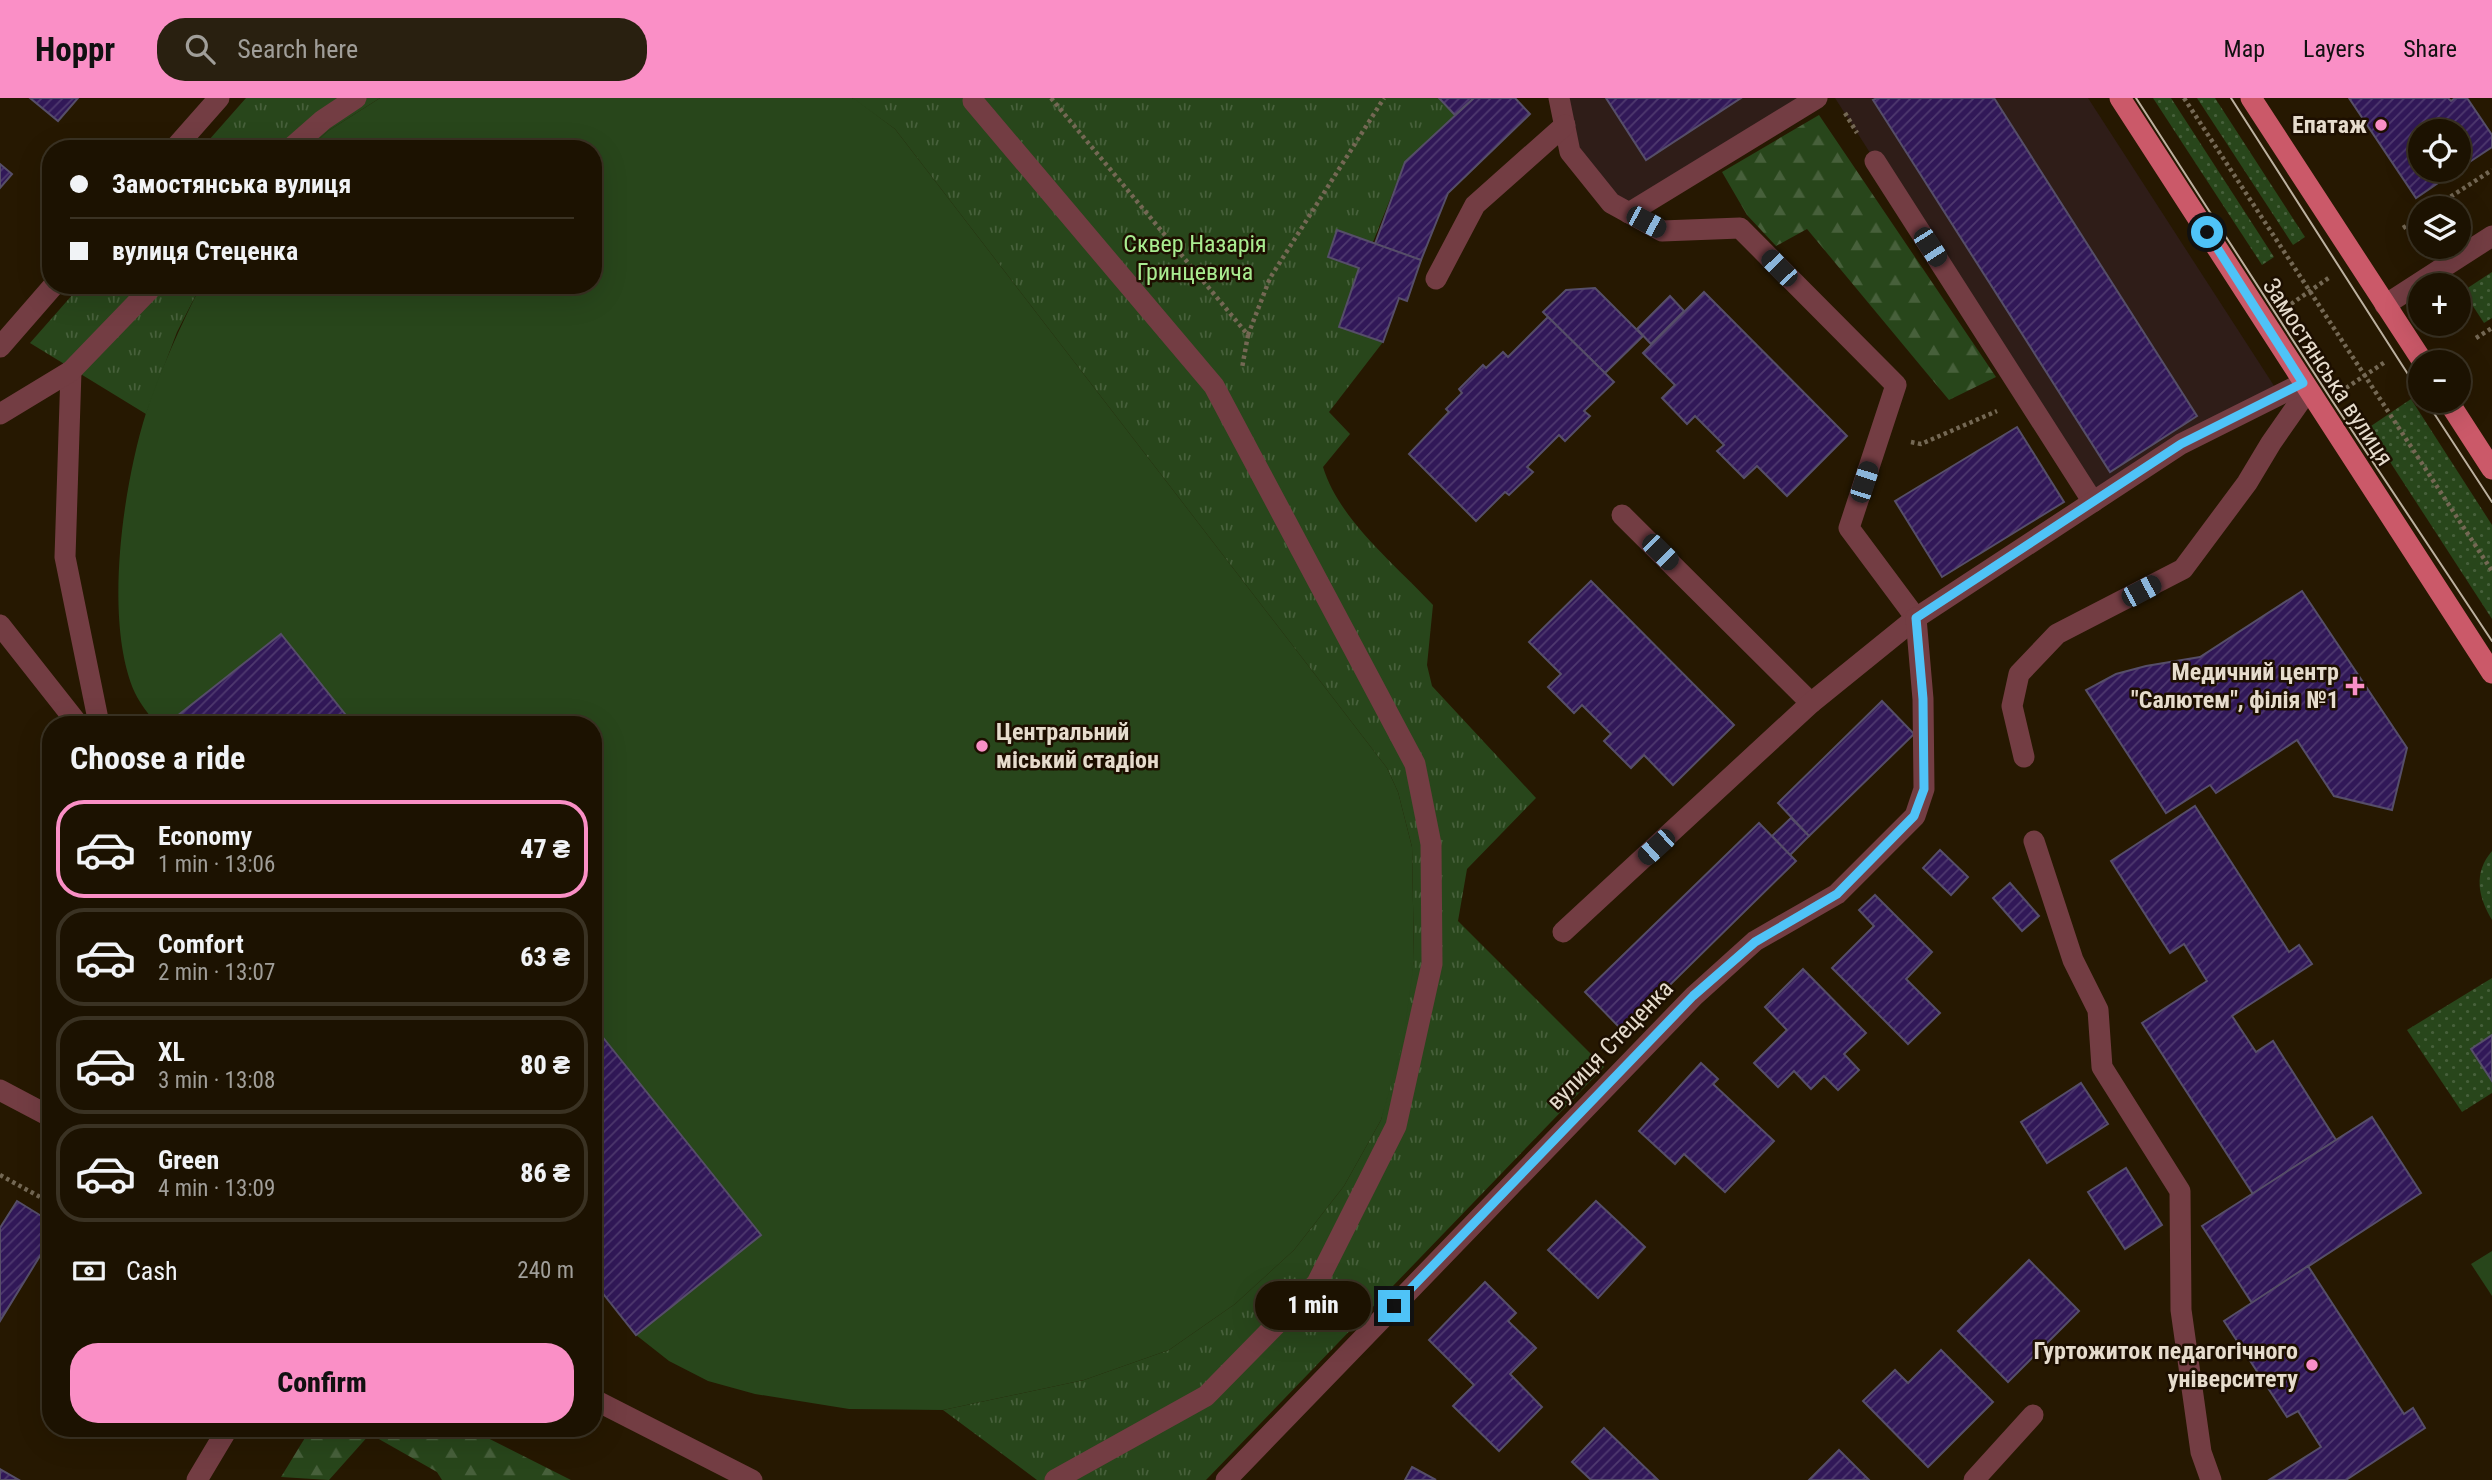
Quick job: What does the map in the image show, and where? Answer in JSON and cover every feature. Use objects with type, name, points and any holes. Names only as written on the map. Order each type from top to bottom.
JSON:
[{"type":"main road","name":"Замостянська вулиця","points":[[2120,98],[2492,673]]},
{"type":"main road","points":[[2251,98],[2415,350]]},
{"type":"main road","points":[[2456,413],[2492,469]]},
{"type":"street","points":[[182,140],[219,98]]},
{"type":"street","points":[[300,140],[323,120],[356,98]]},
{"type":"street","points":[[1559,98],[1570,152],[1611,203],[1662,230],[1741,228],[1896,386],[1850,528],[1916,618]]},
{"type":"street","points":[[1629,213],[1817,98]]},
{"type":"street","points":[[972,99],[1214,386],[1415,764],[1431,844],[1433,964],[1396,1126],[1317,1283],[1206,1396],[1055,1480]]},
{"type":"street","points":[[1436,279],[1475,205],[1564,125]]},
{"type":"street","points":[[1875,161],[2093,502]]},
{"type":"street","points":[[2385,305],[2492,236]]},
{"type":"street","points":[[0,347],[46,294]]},
{"type":"street","points":[[0,414],[71,371],[144,294]]},
{"type":"street","points":[[71,371],[65,557],[97,716]]},
{"type":"street","points":[[1563,932],[1811,703],[1916,618],[2181,444],[2305,386]]},
{"type":"street","points":[[2024,757],[2012,706],[2019,674],[2057,634],[2183,569],[2247,483],[2305,386]]},
{"type":"street","points":[[1622,515],[1811,703]]},
{"type":"street","name":"вулиця Стеценка","points":[[1226,1480],[1693,996],[1755,942],[1837,894],[1914,816],[1924,789],[1923,699],[1916,618]]},
{"type":"street","points":[[0,625],[72,716]]},
{"type":"street","points":[[2034,841],[2073,960],[2098,1010],[2102,1067],[2180,1191],[2181,1310],[2201,1452],[2211,1480]]},
{"type":"street","points":[[0,1090],[42,1112]]},
{"type":"street","points":[[602,1404],[752,1480]]},
{"type":"street","points":[[1974,1480],[2033,1415]]},
{"type":"street","points":[[197,1480],[223,1437]]},
{"type":"path","points":[[1051,98],[1248,335]]},
{"type":"path","points":[[1232,421],[1248,335],[1270,278],[1384,98]]},
{"type":"path","points":[[2183,98],[2492,571]]},
{"type":"path","points":[[1841,108],[1875,161]]},
{"type":"path","points":[[2452,196],[2492,170]]},
{"type":"path","points":[[2403,228],[2408,225]]},
{"type":"path","points":[[2288,306],[2331,277]]},
{"type":"path","points":[[2476,338],[2492,328]]},
{"type":"path","points":[[2343,390],[2386,362]]},
{"type":"path","points":[[1880,436],[1921,444],[2027,399]]},
{"type":"path","points":[[0,1175],[42,1198]]},
{"type":"shaded area","points":[[1559,98],[1817,98],[1629,213],[1570,152]]},
{"type":"shaded area","points":[[1835,98],[2088,98],[2280,395],[2093,502]]},
{"type":"green space","points":[[246,98],[380,98],[318,140],[209,140]]},
{"type":"green space","name":"Центральний міський стадіон","points":[[380,98],[852,98],[895,129],[1387,768],[1398,792],[1412,847],[1414,961],[1403,1042],[1381,1120],[1344,1186],[1294,1250],[1235,1304],[1169,1350],[1084,1380],[943,1410],[849,1409],[755,1394],[708,1381],[669,1361],[636,1335],[602,1292],[602,716],[150,716],[135,693],[125,664],[120,630],[118,592],[124,515],[146,413],[171,348],[197,294],[602,294],[602,140],[318,140]]},
{"type":"green space","name":"Сквер Назарія Гринцевича","points":[[852,98],[1474,98],[1405,162],[1339,327],[1383,342],[1329,412],[1350,434],[1323,467],[1331,487],[1355,523],[1433,605],[1427,665],[1432,686],[1536,798],[1467,869],[1458,921],[1604,1067],[1206,1480],[1037,1480],[943,1410],[1084,1380],[1169,1350],[1235,1304],[1294,1250],[1344,1186],[1381,1120],[1414,961],[1412,847],[1398,792],[1387,768],[895,129]]},
{"type":"green space","points":[[2153,98],[2171,98],[2274,257],[2262,265]]},
{"type":"green space","points":[[2197,98],[2215,98],[2305,237],[2293,245]]},
{"type":"green space","points":[[1819,115],[1996,377],[1949,400],[1807,229],[1776,246],[1747,215],[1722,172]]},
{"type":"green space","points":[[2492,272],[2492,318],[2484,323],[2471,303],[2471,286]]},
{"type":"green space","points":[[73,294],[196,294],[177,332],[146,414],[30,343]]},
{"type":"green space","points":[[2408,401],[2408,413],[2420,413],[2492,525],[2492,619],[2368,428]]},
{"type":"green space","points":[[2492,851],[2492,920],[2483,903],[2480,876]]},
{"type":"green space","points":[[2492,978],[2492,1093],[2462,1112],[2407,1030]]},
{"type":"green space","points":[[2492,1251],[2492,1296],[2471,1264]]},
{"type":"green space","points":[[305,1437],[367,1437],[329,1480],[281,1477]]},
{"type":"green space","points":[[375,1437],[486,1437],[571,1480],[442,1480],[437,1472]]},
{"type":"building","points":[[30,98],[78,98],[58,121]]},
{"type":"building","points":[[1439,98],[1474,98],[1455,115]]},
{"type":"building","points":[[1474,98],[1515,98],[1530,114],[1448,193],[1421,260],[1375,244],[1405,162]]},
{"type":"building","points":[[1606,98],[1741,98],[1646,160]]},
{"type":"building","points":[[1994,98],[2197,416],[2110,472],[1873,100]]},
{"type":"building","points":[[2349,98],[2448,98],[2451,101],[2455,98],[2467,98],[2492,135],[2492,147],[2471,161],[2471,119],[2408,119],[2408,182],[2439,182],[2419,196],[2415,196]]},
{"type":"building","points":[[0,164],[12,174],[0,188]]},
{"type":"building","points":[[1337,230],[1421,260],[1407,301],[1399,298],[1383,342],[1339,327],[1359,268],[1328,257]]},
{"type":"building","points":[[1595,288],[1643,336],[1605,373],[1543,312],[1566,290]]},
{"type":"building","points":[[1704,292],[1847,436],[1787,496],[1757,466],[1744,478],[1717,451],[1724,445],[1695,416],[1687,424],[1662,398],[1675,385],[1643,353]]},
{"type":"building","points":[[1670,296],[1684,311],[1651,344],[1637,329]]},
{"type":"building","points":[[1548,317],[1614,382],[1584,411],[1590,416],[1565,441],[1559,435],[1527,467],[1533,472],[1509,495],[1505,492],[1476,521],[1409,454],[1449,412],[1446,409],[1462,393],[1459,389],[1483,365],[1486,368],[1503,352],[1508,357]]},
{"type":"building","points":[[2017,427],[2064,502],[1942,577],[1895,501]]},
{"type":"building","points":[[1591,581],[1734,725],[1673,785],[1644,755],[1631,768],[1604,741],[1611,734],[1582,705],[1574,713],[1548,687],[1561,674],[1529,642]]},
{"type":"building","points":[[2302,591],[2407,748],[2392,810],[2334,796],[2297,740],[2216,793],[2210,785],[2166,813],[2086,690],[2116,674],[2200,657]]},
{"type":"building","points":[[281,634],[347,716],[177,716]]},
{"type":"building","points":[[1882,701],[1914,734],[1809,836],[1778,803]]},
{"type":"building","points":[[2195,806],[2289,952],[2299,945],[2312,964],[2232,1016],[2256,1052],[2273,1041],[2336,1140],[2253,1194],[2142,1023],[2207,981],[2184,944],[2170,953],[2111,861]]},
{"type":"building","points":[[1791,818],[1809,836],[1790,855],[1772,836]]},
{"type":"building","points":[[1759,823],[1796,861],[1623,1031],[1585,992]]},
{"type":"building","points":[[1940,850],[1968,877],[1951,895],[1923,868]]},
{"type":"building","points":[[2010,883],[2039,916],[2022,931],[1993,898]]},
{"type":"building","points":[[1875,895],[1932,952],[1906,979],[1940,1013],[1908,1044],[1832,968],[1874,926],[1859,910]]},
{"type":"building","points":[[1803,969],[1866,1033],[1844,1054],[1859,1070],[1838,1090],[1824,1076],[1811,1089],[1794,1071],[1778,1087],[1754,1063],[1787,1030],[1765,1007]]},
{"type":"building","points":[[2492,1035],[2492,1081],[2471,1049]]},
{"type":"building","points":[[602,1036],[761,1235],[636,1335],[602,1292]]},
{"type":"building","points":[[1701,1063],[1718,1079],[1713,1084],[1774,1141],[1725,1192],[1684,1154],[1675,1164],[1639,1131]]},
{"type":"building","points":[[2081,1083],[2108,1124],[2047,1163],[2021,1122]]},
{"type":"building","points":[[2372,1117],[2421,1193],[2252,1303],[2202,1226]]},
{"type":"building","points":[[2126,1168],[2162,1225],[2125,1249],[2088,1192]]},
{"type":"building","points":[[17,1201],[42,1216],[42,1253],[0,1321],[0,1228]]},
{"type":"building","points":[[1596,1201],[1645,1247],[1598,1298],[1548,1250]]},
{"type":"building","points":[[2029,1260],[2079,1311],[2008,1382],[1958,1331]]},
{"type":"building","name":"Гуртожиток педагогічного університету","points":[[2308,1266],[2404,1414],[2413,1408],[2425,1428],[2346,1480],[2269,1480],[2321,1447],[2298,1411],[2287,1417],[2224,1321]]},
{"type":"building","points":[[1485,1282],[1516,1313],[1508,1321],[1536,1348],[1510,1374],[1542,1407],[1499,1451],[1453,1406],[1474,1385],[1429,1340]]},
{"type":"building","points":[[1941,1350],[1993,1402],[1928,1467],[1863,1401],[1895,1370],[1908,1383]]},
{"type":"building","points":[[1604,1428],[1658,1480],[1591,1480],[1572,1462]]},
{"type":"building","points":[[1839,1450],[1869,1480],[1809,1480]]},
{"type":"building","points":[[1412,1467],[1436,1480],[1405,1480]]},
{"type":"building","points":[[0,1469],[19,1480],[0,1480]]},
{"type":"tram line","points":[[2136,98],[2492,641]]},
{"type":"tram line","points":[[2231,98],[2408,374]]},
{"type":"tram line","points":[[2434,413],[2492,502]]},
{"type":"place","name":"Епатаж","points":[[2381,125]]},
{"type":"place","name":"Медичний центр \"Салютем\", філія №1","points":[[2355,686]]},
{"type":"place","name":"Центральний міський стадіон","points":[[982,746]]},
{"type":"place","name":"Гуртожиток педагогічного університету","points":[[2312,1365]]},
{"type":"route","points":[[1394,1306],[1693,996],[1755,942],[1837,894],[1914,816],[1924,789],[1923,699],[1916,618],[2181,444],[2303,383],[2207,232]]}]
